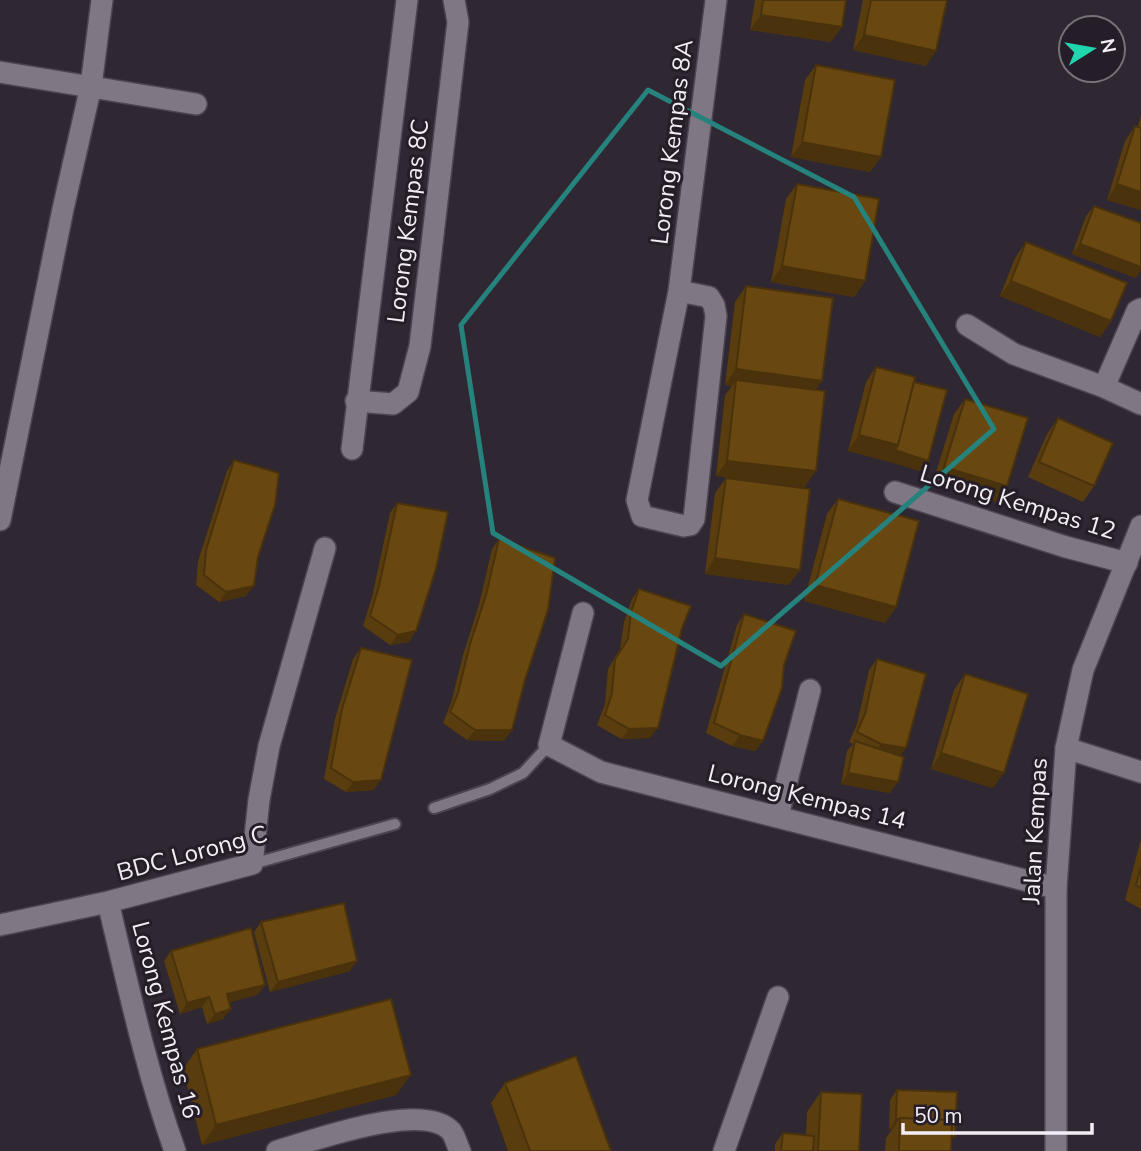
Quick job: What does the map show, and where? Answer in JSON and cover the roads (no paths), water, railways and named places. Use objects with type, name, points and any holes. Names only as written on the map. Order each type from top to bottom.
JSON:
[{"type":"street","points":[[0,520],[62,209],[91,86],[103,0]]},
{"type":"street","name":"Lorong Kempas 8C","points":[[352,449],[407,0]]},
{"type":"street","name":"Lorong Kempas 8C","points":[[356,401],[393,404],[408,392],[419,346],[458,22],[454,0]]},
{"type":"street","name":"Lorong Kempas 8A","points":[[679,291],[709,297],[716,316],[694,519],[690,525],[684,526],[642,516],[637,500],[679,291],[716,0]]},
{"type":"street","points":[[0,72],[196,104]]},
{"type":"street","points":[[1104,387],[1137,311],[1141,309]]},
{"type":"street","points":[[967,325],[1014,354],[1104,387],[1141,404]]},
{"type":"street","name":"Lorong Kempas 12","points":[[895,492],[1066,547],[1127,562]]},
{"type":"street","name":"Jalan Kempas","points":[[1056,1151],[1056,888],[1066,748],[1083,670],[1141,526]]},
{"type":"street","points":[[252,864],[259,800],[269,746],[325,548]]},
{"type":"street","points":[[549,745],[583,613]]},
{"type":"street","points":[[778,816],[810,690]]},
{"type":"street","name":"Lorong Kempas 14","points":[[549,745],[601,772],[1056,888]]},
{"type":"street","points":[[1066,748],[1141,772]]},
{"type":"street","name":"BDC Lorong C","points":[[0,925],[108,902],[252,864]]},
{"type":"street","name":"Lorong Kempas 16","points":[[108,902],[159,1102],[175,1151]]},
{"type":"street","points":[[724,1151],[778,997]]},
{"type":"street","points":[[277,1151],[383,1121],[412,1119],[436,1122],[452,1131],[460,1151]]},
{"type":"lane","points":[[434,808],[490,789],[523,773],[549,745]]},
{"type":"lane","name":"BDC Lorong C","points":[[252,864],[395,824]]}]
